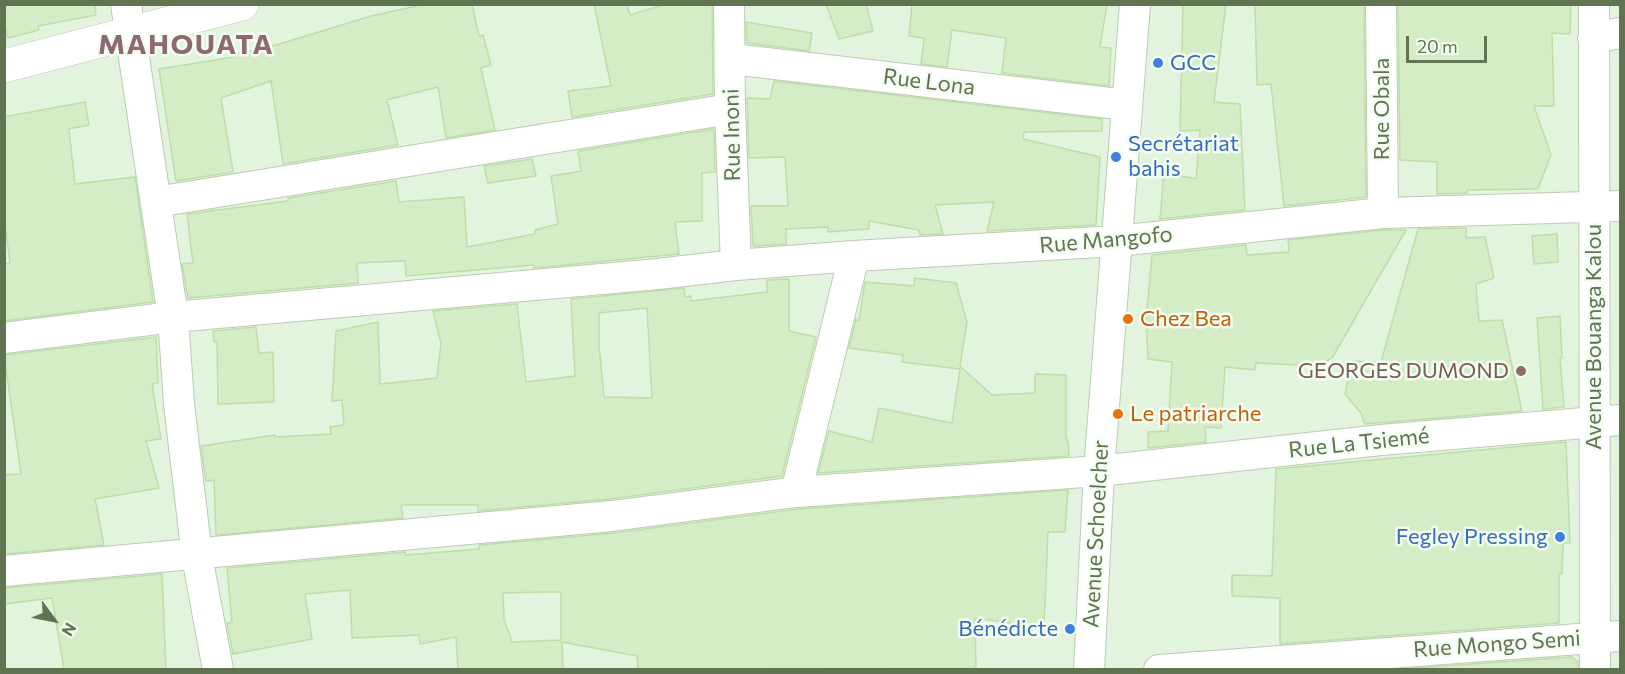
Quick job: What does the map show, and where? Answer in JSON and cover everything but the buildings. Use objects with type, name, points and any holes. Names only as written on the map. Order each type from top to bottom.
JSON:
[{"type":"street","points":[[4,66],[128,19],[242,4]]},
{"type":"street","name":"Rue Inoni","points":[[729,4],[732,59],[730,109],[736,265]]},
{"type":"street","name":"Avenue Schoelcher","points":[[1089,669],[1099,471],[1134,4]]},
{"type":"street","name":"Rue Obala","points":[[1381,4],[1383,213]]},
{"type":"street","name":"Avenue Bouanga Kalou","points":[[1594,4],[1607,36],[1608,637],[1594,669]]},
{"type":"street","points":[[128,19],[173,317],[179,404],[197,556],[218,669]]},
{"type":"street","name":"Rue Lona","points":[[732,59],[1127,105]]},
{"type":"street","points":[[156,202],[730,109]]},
{"type":"street","name":"Rue Mangofo","points":[[4,338],[173,317],[736,265],[854,256],[1117,242],[1383,213],[1607,207]]},
{"type":"street","points":[[796,492],[854,256]]},
{"type":"street","name":"Rue La Tsiemé","points":[[4,571],[197,556],[430,531],[612,516],[796,492],[1099,471],[1381,440],[1607,421]]},
{"type":"street","name":"Rue Mongo Semi","points":[[1159,669],[1608,637]]},
{"type":"shaded area","points":[[5,5],[1620,5],[1620,669],[5,669]]},
{"type":"place","name":"GCC","points":[[1158,63]]},
{"type":"place","name":"Secrétariat bahis","points":[[1116,157]]},
{"type":"place","name":"Chez Bea","points":[[1128,319]]},
{"type":"place","name":"GEORGES DUMOND","points":[[1521,371]]},
{"type":"place","name":"Le patriarche","points":[[1118,414]]},
{"type":"place","name":"Fegley Pressing","points":[[1560,537]]},
{"type":"place","name":"Bénédicte","points":[[1070,629]]},
{"type":"district","name":"MAHOUATA","points":[[186,45]]}]
